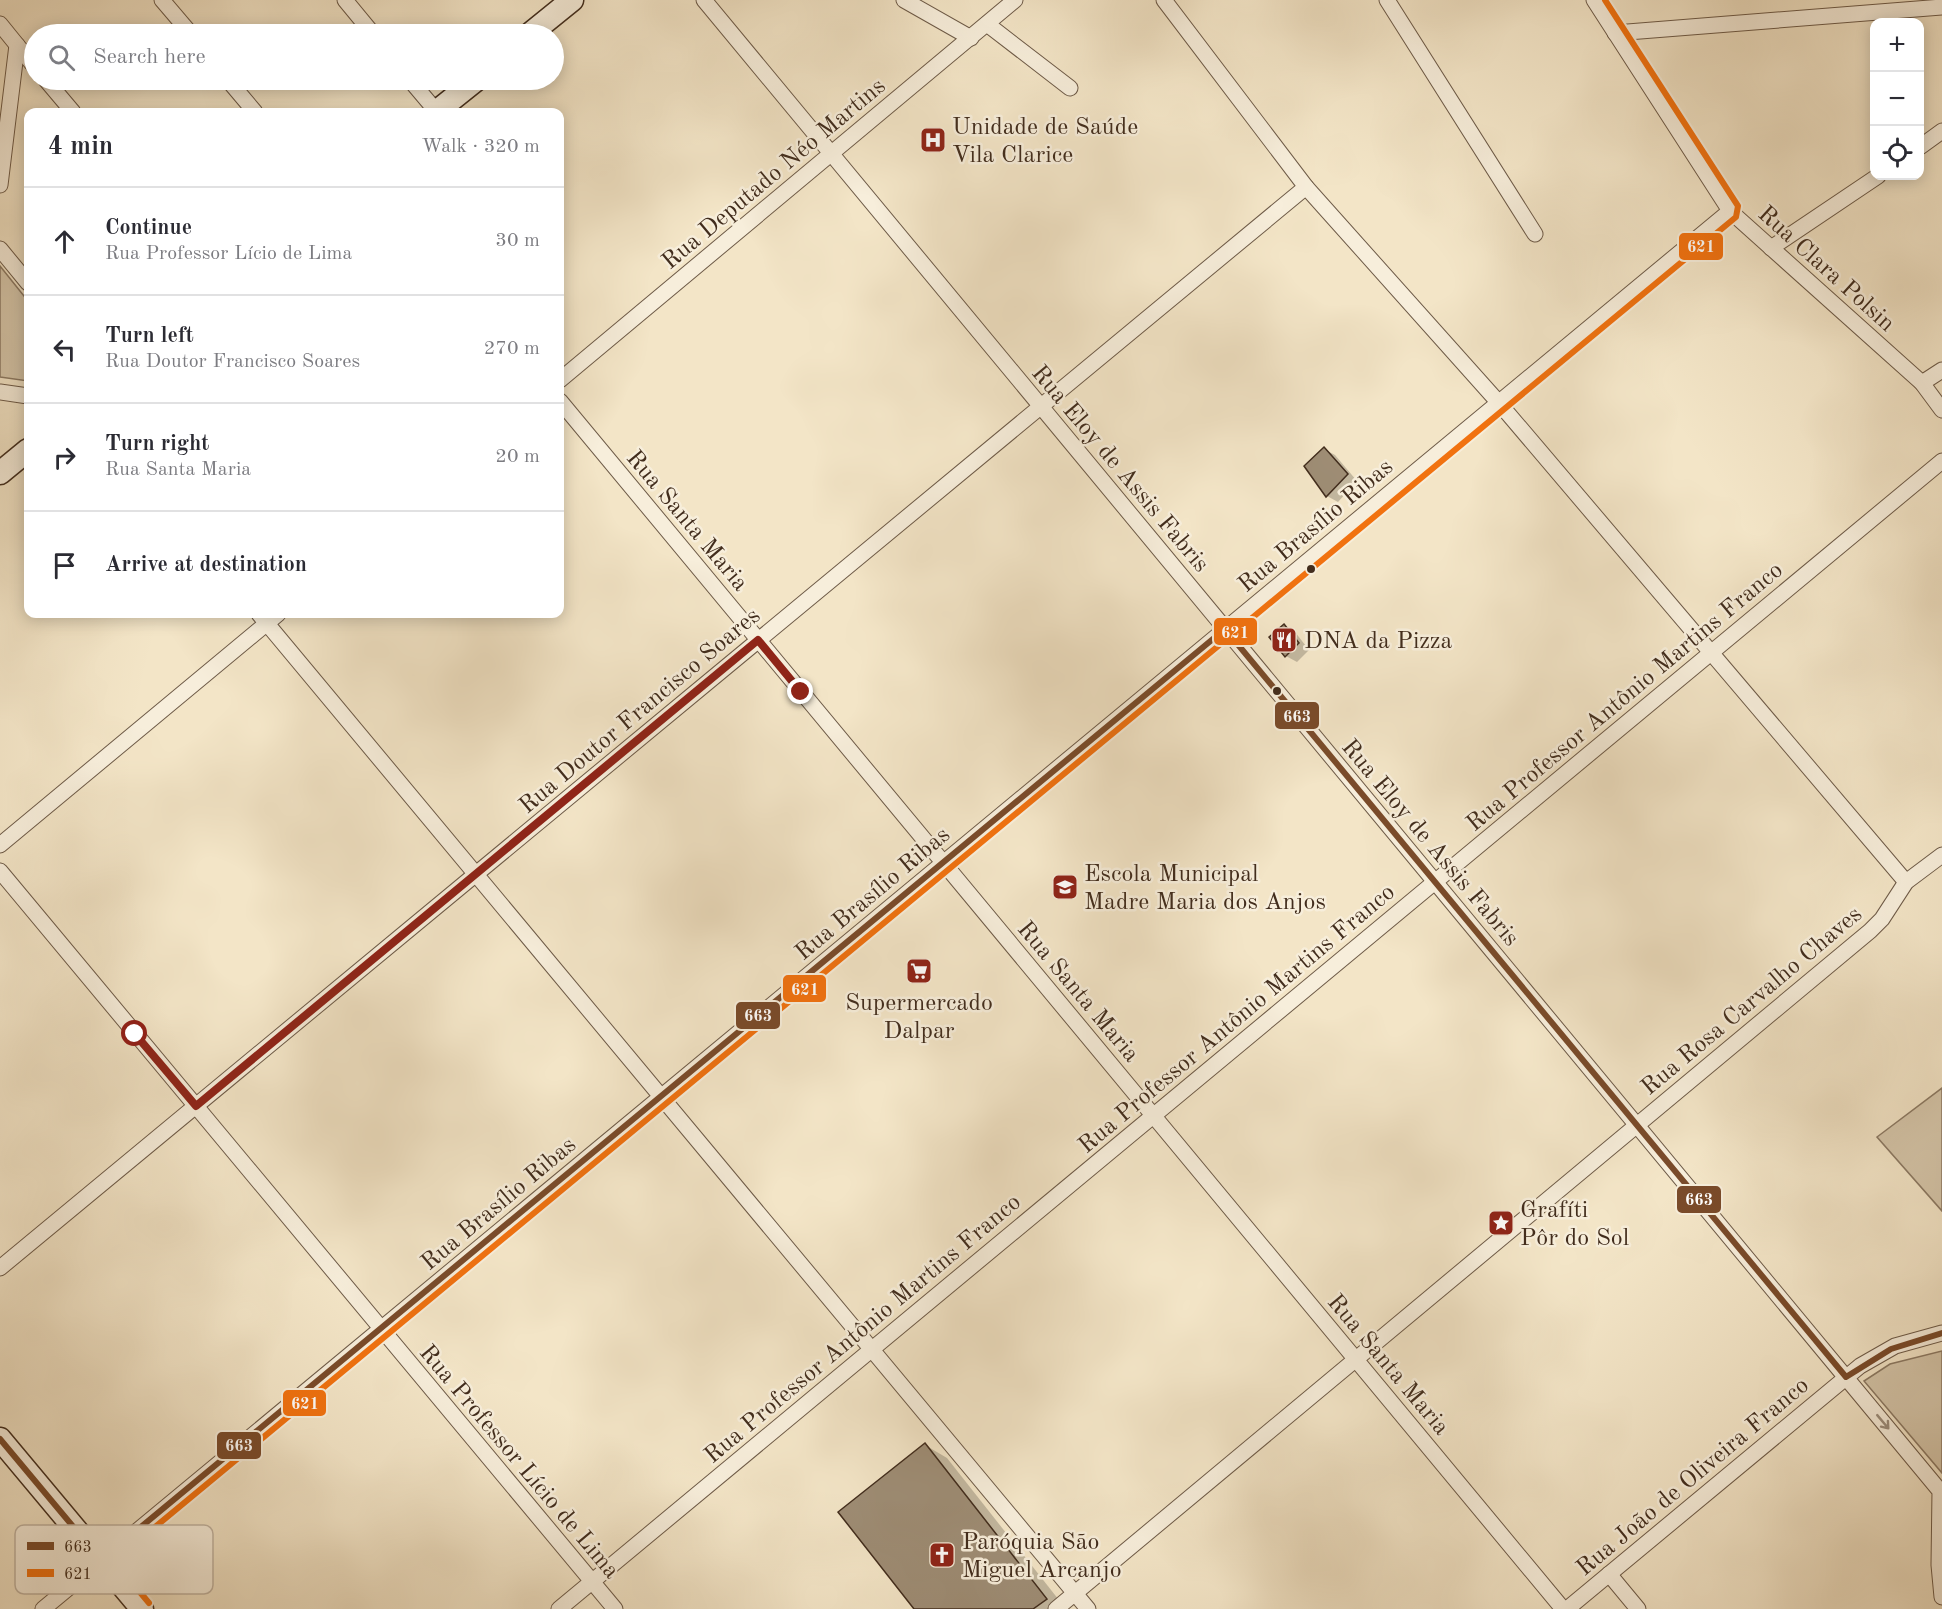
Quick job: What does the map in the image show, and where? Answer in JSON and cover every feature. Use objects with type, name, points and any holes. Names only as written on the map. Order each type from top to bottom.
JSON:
[{"type":"street","points":[[162,0],[182,24]]},
{"type":"street","points":[[345,0],[365,24]]},
{"type":"street","points":[[542,24],[572,0]]},
{"type":"street","name":"Rua Eloy de Assis Fabris","points":[[704,0],[1940,1491],[1939,1565],[1942,1598]]},
{"type":"street","points":[[904,0],[971,38]]},
{"type":"street","name":"Rua Deputado Néo Martins","points":[[564,377],[1015,0]]},
{"type":"street","points":[[1164,0],[1306,187],[1499,403],[1906,882]]},
{"type":"street","points":[[1387,0],[1535,234]]},
{"type":"street","name":"Rua Clara Polsin","points":[[1594,0],[1730,212],[1922,383],[1942,410]]},
{"type":"street","points":[[1836,16],[1840,0]]},
{"type":"street","points":[[1616,33],[1942,7]]},
{"type":"street","points":[[0,24],[24,54]]},
{"type":"street","points":[[987,24],[1070,88]]},
{"type":"street","points":[[0,185],[17,45]]},
{"type":"street","points":[[54,90],[70,108]]},
{"type":"street","points":[[236,90],[252,108]]},
{"type":"street","points":[[418,90],[433,108]]},
{"type":"street","points":[[441,108],[464,90]]},
{"type":"street","points":[[1924,144],[1942,131]]},
{"type":"street","points":[[1771,249],[1872,180]]},
{"type":"street","name":"Rua Doutor Francisco Soares","points":[[0,1268],[1306,187]]},
{"type":"street","name":"Rua Brasílio Ribas","points":[[143,1525],[1730,212]]},
{"type":"street","points":[[0,249],[24,278]]},
{"type":"street","points":[[1922,383],[1942,370]]},
{"type":"street","points":[[0,392],[24,395]]},
{"type":"street","name":"Rua Santa Maria","points":[[564,406],[1565,1609]]},
{"type":"street","points":[[0,473],[24,453]]},
{"type":"street","name":"Rua Professor Antônio Martins Franco","points":[[558,1609],[1942,461]]},
{"type":"street","points":[[0,845],[267,618]]},
{"type":"street","points":[[269,618],[476,874],[1088,1609]]},
{"type":"street","name":"Rua Rosa Carvalho Chaves","points":[[1056,1609],[1870,931],[1882,920],[1906,882],[1942,855]]},
{"type":"street","name":"Rua Professor Lício de Lima","points":[[0,871],[615,1609]]},
{"type":"street","name":"Rua João de Oliveira Franco","points":[[1565,1609],[1846,1377],[1876,1355],[1895,1346],[1942,1333]]},
{"type":"street","points":[[0,1439],[72,1525]]},
{"type":"street","points":[[1609,1574],[1638,1609]]},
{"type":"street","name":"Rua Brasílio Ribas","points":[[43,1609],[61,1594]]},
{"type":"street","points":[[129,1594],[142,1609]]},
{"type":"shaded area","points":[[0,266],[24,296],[24,380],[0,377]]},
{"type":"shaded area","points":[[1942,1088],[1942,1211],[1877,1137]]},
{"type":"shaded area","points":[[1942,1351],[1942,1473],[1864,1381],[1890,1364]]},
{"type":"building","points":[[1324,447],[1348,474],[1326,497],[1304,466]]},
{"type":"building","name":"DNA da Pizza","points":[[1284,624],[1299,643],[1285,657],[1269,637]]},
{"type":"building","name":"Paróquia São Miguel Arcanjo","points":[[925,1443],[1047,1599],[1033,1609],[914,1609],[838,1512]]},
{"type":"transit line","name":"621","points":[[157,1525],[1736,217],[1738,206],[1605,0]]},
{"type":"transit line","name":"663","points":[[143,1525],[1225,629],[1846,1377],[1891,1349],[1942,1333]]},
{"type":"transit line","name":"663","points":[[0,1439],[72,1525]]},
{"type":"transit line","name":"621","points":[[142,1594],[149,1603]]},
{"type":"place","name":"Unidade de Saúde Vila Clarice","points":[[933,140]]},
{"type":"place","name":"DNA da Pizza","points":[[1284,640]]},
{"type":"place","name":"Escola Municipal Madre Maria dos Anjos","points":[[1065,887]]},
{"type":"place","name":"Supermercado Dalpar","points":[[919,971]]},
{"type":"place","name":"Grafíti Pôr do Sol","points":[[1501,1223]]},
{"type":"place","name":"Paróquia São Miguel Arcanjo","points":[[942,1555]]},
{"type":"route","points":[[135,1034],[196,1106],[758,640],[801,692]]}]
